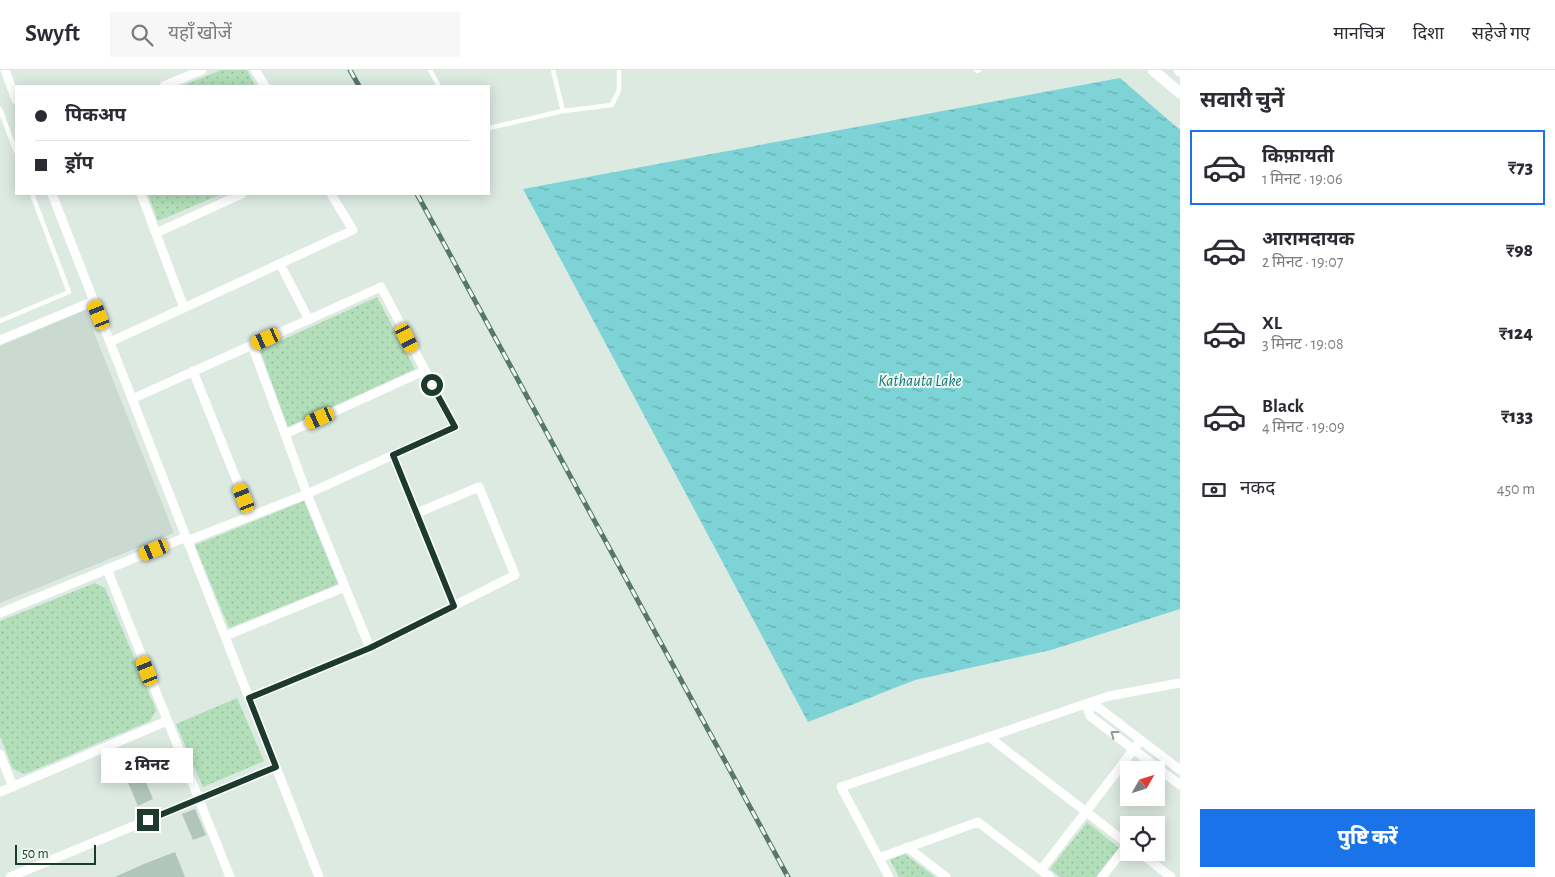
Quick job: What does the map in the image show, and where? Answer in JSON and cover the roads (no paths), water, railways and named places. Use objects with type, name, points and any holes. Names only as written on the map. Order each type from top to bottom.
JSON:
[{"type":"street","points":[[5,70],[15,97]]},
{"type":"street","points":[[166,85],[202,70]]},
{"type":"street","points":[[255,70],[264,85]]},
{"type":"street","points":[[1153,70],[1180,93]]},
{"type":"street","points":[[52,195],[319,877]]},
{"type":"street","points":[[141,195],[184,308]]},
{"type":"street","points":[[156,232],[240,195]]},
{"type":"street","points":[[110,342],[353,230],[332,195]]},
{"type":"street","points":[[280,264],[309,320]]},
{"type":"street","points":[[0,613],[107,569],[307,494],[455,427],[381,287],[132,399]]},
{"type":"street","points":[[0,340],[94,301]]},
{"type":"street","points":[[252,345],[307,494],[370,648]]},
{"type":"street","points":[[194,371],[251,516]]},
{"type":"street","points":[[285,434],[424,371]]},
{"type":"street","points":[[393,455],[454,606]]},
{"type":"street","points":[[249,698],[370,648],[515,575],[479,487],[416,513]]},
{"type":"street","points":[[107,569],[200,799],[228,876]]},
{"type":"street","points":[[224,636],[345,587]]},
{"type":"street","points":[[889,877],[841,787],[1109,696],[1180,683]]},
{"type":"street","points":[[1086,704],[1099,708],[1180,770]]},
{"type":"street","points":[[1086,704],[1090,716],[1180,785]]},
{"type":"street","points":[[0,792],[167,721]]},
{"type":"street","points":[[989,737],[1120,839]]},
{"type":"street","points":[[1041,870],[1141,740]]},
{"type":"street","points":[[0,754],[13,787]]},
{"type":"street","points":[[10,877],[276,767]]},
{"type":"street","points":[[878,858],[978,822],[1050,877]]},
{"type":"street","points":[[907,847],[946,877]]},
{"type":"street","points":[[1102,877],[1120,855]]},
{"type":"street","points":[[1151,861],[1171,877]]},
{"type":"lane","points":[[430,70],[438,85]]},
{"type":"lane","points":[[552,70],[563,111]]},
{"type":"lane","points":[[490,128],[563,111],[612,105],[619,90],[619,70]]},
{"type":"lane","points":[[0,109],[15,149]]},
{"type":"lane","points":[[0,320],[69,292],[32,195]]},
{"type":"water","name":"Kathauta Lake","points":[[1120,78],[1180,130],[1180,609],[1051,650],[915,680],[808,722],[523,189]]},
{"type":"railway","points":[[350,70],[358,85]]},
{"type":"railway","points":[[418,195],[788,877]]}]
